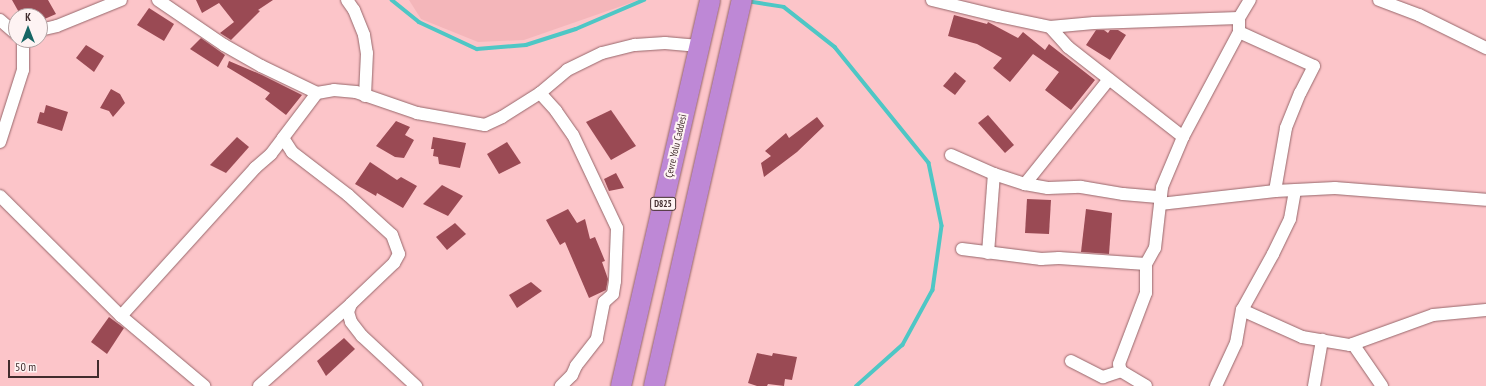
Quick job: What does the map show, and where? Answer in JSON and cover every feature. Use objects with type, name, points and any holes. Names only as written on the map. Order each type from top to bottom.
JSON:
[{"type":"highway","name":"Çevre Yolu Caddesi","points":[[621,386],[710,0]]},
{"type":"highway","points":[[654,386],[742,0]]},
{"type":"street","points":[[48,28],[121,0]]},
{"type":"street","points":[[158,0],[224,45],[261,66],[317,93],[334,90],[356,92],[417,113],[485,125],[502,117],[540,93],[567,70],[602,53],[635,45],[665,43],[700,46]]},
{"type":"street","points":[[347,0],[354,10],[364,34],[367,54],[365,96]]},
{"type":"street","points":[[932,0],[1050,27],[1094,23],[1239,18]]},
{"type":"street","points":[[1146,386],[1121,371],[1119,364],[1146,293],[1146,264],[1155,248],[1162,187],[1183,137],[1239,32],[1239,18],[1250,0]]},
{"type":"street","points":[[1379,0],[1419,15],[1486,48]]},
{"type":"street","points":[[0,20],[8,27]]},
{"type":"street","points":[[1050,27],[1068,47],[1183,137]]},
{"type":"street","points":[[1239,32],[1314,66],[1300,93],[1286,128],[1275,191]]},
{"type":"street","points":[[0,142],[23,70],[23,48]]},
{"type":"street","points":[[1025,184],[1110,79]]},
{"type":"street","points":[[121,316],[255,168],[270,154],[317,93]]},
{"type":"street","points":[[540,93],[556,111],[573,135],[617,228],[615,281],[612,294],[604,302],[597,339],[572,375],[561,386]]},
{"type":"street","points":[[259,386],[351,304],[394,263],[399,254],[392,235],[348,195],[292,152],[283,138]]},
{"type":"street","points":[[951,155],[994,174],[1025,184],[1048,188],[1081,187],[1161,201],[1275,191],[1335,188],[1486,200]]},
{"type":"street","points":[[988,252],[994,174]]},
{"type":"street","points":[[1216,386],[1236,343],[1242,310],[1273,254],[1290,219],[1295,190]]},
{"type":"street","points":[[0,196],[121,316],[204,386]]},
{"type":"street","points":[[962,250],[1041,259],[1059,258],[1146,264]]},
{"type":"street","points":[[351,304],[348,312],[351,322],[362,336],[416,386]]},
{"type":"street","points":[[1242,310],[1302,337],[1353,344],[1433,315],[1486,310]]},
{"type":"street","points":[[1314,386],[1322,340]]},
{"type":"street","points":[[1353,344],[1382,386]]},
{"type":"street","points":[[1071,361],[1103,377],[1121,371]]},
{"type":"shaded area","points":[[409,0],[639,0],[524,40],[478,42],[421,19]]},
{"type":"building","points":[[12,0],[48,0],[56,14],[48,18],[48,8],[16,8]]},
{"type":"building","points":[[196,0],[273,0],[258,10],[260,11],[231,40],[220,33],[234,22],[219,3],[202,13]]},
{"type":"building","points":[[149,8],[174,24],[164,41],[137,25]]},
{"type":"building","points":[[954,15],[987,24],[988,22],[1018,38],[1023,32],[1045,50],[1049,44],[1095,80],[1071,110],[1045,90],[1059,72],[1033,54],[1010,82],[993,68],[1002,58],[977,44],[948,36]]},
{"type":"building","points":[[1096,30],[1104,30],[1108,33],[1110,30],[1118,30],[1126,35],[1110,60],[1086,45]]},
{"type":"building","points":[[201,38],[225,55],[218,67],[190,49]]},
{"type":"building","points":[[86,45],[104,56],[94,72],[76,58]]},
{"type":"building","points":[[229,61],[262,75],[302,95],[286,115],[265,99],[270,93],[227,67]]},
{"type":"building","points":[[955,72],[966,81],[955,95],[943,86]]},
{"type":"building","points":[[111,89],[120,94],[125,103],[113,117],[109,111],[100,108]]},
{"type":"building","points":[[46,105],[68,112],[62,131],[37,123],[40,112],[44,113]]},
{"type":"building","points":[[611,110],[636,146],[611,160],[586,122]]},
{"type":"building","points":[[988,115],[1014,145],[1005,153],[978,123]]},
{"type":"building","points":[[817,117],[824,126],[797,152],[764,177],[761,163],[771,156],[765,151],[786,133],[789,138]]},
{"type":"building","points":[[396,121],[410,127],[405,135],[414,140],[404,158],[395,157],[376,146]]},
{"type":"building","points":[[237,137],[249,147],[226,173],[210,165]]},
{"type":"building","points":[[433,137],[466,143],[460,168],[439,164],[438,157],[433,156],[434,149],[431,149]]},
{"type":"building","points":[[507,142],[521,163],[499,174],[487,154]]},
{"type":"building","points":[[370,162],[397,180],[401,177],[417,186],[403,208],[377,193],[376,196],[355,184]]},
{"type":"building","points":[[616,173],[624,188],[609,191],[604,179]]},
{"type":"building","points":[[442,185],[463,196],[448,216],[423,204]]},
{"type":"building","points":[[1027,199],[1051,200],[1049,234],[1025,233]]},
{"type":"building","points":[[568,209],[577,223],[585,219],[590,239],[595,237],[605,261],[602,262],[608,279],[606,290],[589,298],[565,242],[560,245],[546,220]]},
{"type":"building","points":[[1086,209],[1112,213],[1109,254],[1081,252]]},
{"type":"building","points":[[455,223],[466,234],[447,250],[436,237]]},
{"type":"building","points":[[531,282],[542,291],[517,308],[509,295]]},
{"type":"building","points":[[109,317],[124,328],[107,354],[91,342]]},
{"type":"building","points":[[344,338],[355,349],[326,376],[317,361]]},
{"type":"building","points":[[757,353],[772,356],[773,353],[797,357],[792,380],[785,379],[784,386],[768,384],[767,386],[757,386],[748,383]]},
{"type":"waterway","points":[[392,0],[419,22],[477,49],[526,45],[576,29],[644,0]]},
{"type":"waterway","points":[[747,1],[784,7],[835,47],[929,163],[942,226],[933,290],[903,345],[857,386]]}]
